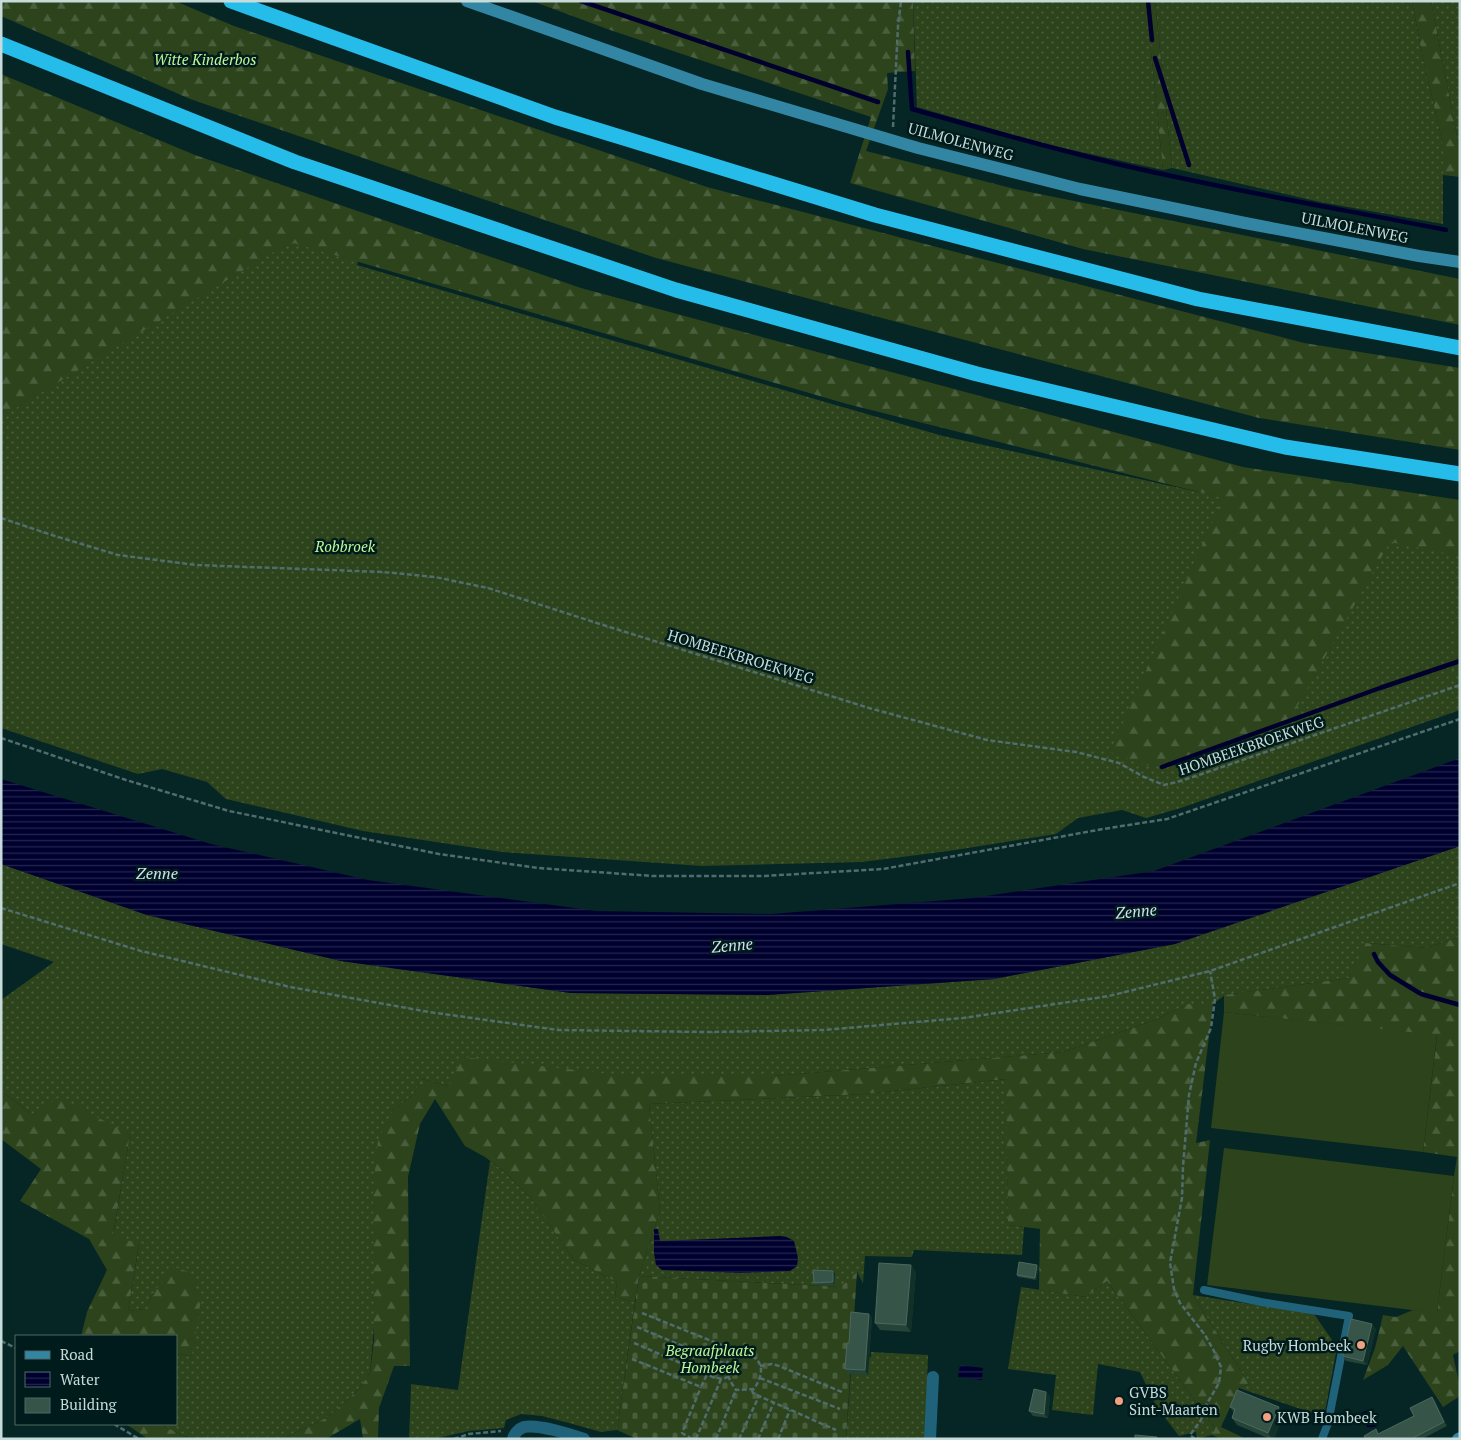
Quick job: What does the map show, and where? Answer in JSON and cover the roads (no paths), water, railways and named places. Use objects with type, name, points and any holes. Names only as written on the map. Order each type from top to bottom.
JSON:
[{"type":"highway","points":[[231,1],[555,117],[875,215],[1198,299],[1460,348]]},
{"type":"highway","points":[[1,44],[295,162],[676,290],[976,374],[1275,445],[1460,474]]},
{"type":"main road","name":"UILMOLENWEG","points":[[467,1],[702,84],[918,148],[1080,188],[1245,223],[1460,262]]},
{"type":"street","points":[[930,1439],[933,1377]]},
{"type":"street","points":[[513,1436],[522,1428],[540,1428],[584,1439]]},
{"type":"lane","points":[[1204,1290],[1262,1302],[1349,1316],[1328,1423],[1322,1439]]},
{"type":"water","name":"Zenne","points":[[1460,758],[1460,846],[1175,944],[994,979],[767,995],[571,993],[341,961],[147,915],[1,864],[1,779],[211,844],[368,880],[597,911],[771,914],[973,898],[1154,871]]},
{"type":"water","points":[[654,1229],[658,1229],[660,1241],[787,1237],[794,1241],[798,1258],[797,1266],[790,1271],[741,1273],[662,1270],[656,1265]]},
{"type":"water","points":[[960,1365],[983,1368],[982,1380],[958,1377]]},
{"type":"water","points":[[1370,1409],[1377,1426],[1368,1429],[1361,1413]]},
{"type":"waterway","points":[[581,1],[878,102]]},
{"type":"waterway","points":[[1148,1],[1152,40]]},
{"type":"waterway","points":[[908,52],[912,109],[1113,163],[1237,190],[1446,230]]},
{"type":"waterway","points":[[1155,58],[1189,165]]},
{"type":"waterway","points":[[1162,767],[1460,661]]},
{"type":"waterway","points":[[1374,954],[1378,962],[1390,975],[1421,994],[1460,1005]]},
{"type":"place","name":"Rugby Hombeek","points":[[1361,1345]]},
{"type":"place","name":"GVBS Sint-Maarten","points":[[1119,1401]]},
{"type":"place","name":"KWB Hombeek","points":[[1267,1417]]},
{"type":"park label","name":"Witte Kinderbos","points":[[205,59]]},
{"type":"park label","name":"Robbroek","points":[[345,546]]},
{"type":"park label","name":"Begraafplaats Hombeek","points":[[710,1358]]}]
